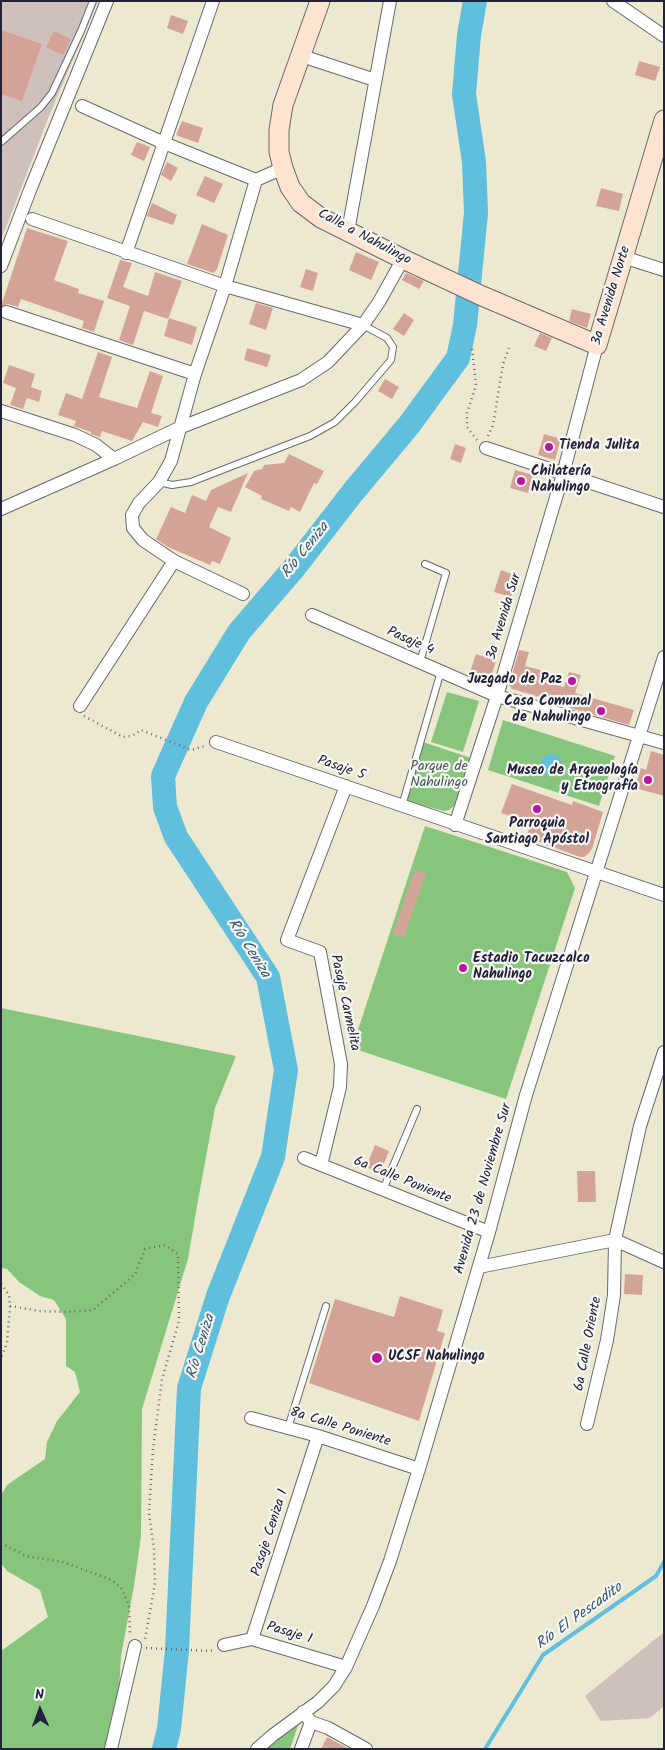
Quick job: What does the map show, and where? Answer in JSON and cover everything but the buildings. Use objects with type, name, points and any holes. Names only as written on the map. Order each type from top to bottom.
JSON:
[{"type":"street","points":[[1,266],[107,1]]},
{"type":"street","points":[[126,253],[213,1]]},
{"type":"street","name":"Calle a Nahulingo","points":[[320,1],[283,105],[278,130],[279,152],[283,168],[290,187],[301,203],[322,218],[403,259],[480,295],[597,345]]},
{"type":"street","points":[[348,231],[390,1]]},
{"type":"street","points":[[612,1],[664,36]]},
{"type":"street","points":[[302,56],[375,80]]},
{"type":"street","points":[[82,106],[164,143],[256,180],[283,168]]},
{"type":"street","name":"3a Avenida Norte","points":[[563,474],[597,345],[664,120]]},
{"type":"street","points":[[243,594],[174,561],[143,540],[133,528],[132,515],[139,503],[159,482],[171,461],[195,374],[225,286],[256,180]]},
{"type":"street","points":[[32,219],[225,286],[363,325]]},
{"type":"street","points":[[623,257],[664,270]]},
{"type":"street","points":[[1,509],[179,428],[301,380],[328,362],[363,325],[379,302],[403,259]]},
{"type":"street","points":[[6,312],[195,374]]},
{"type":"street","points":[[1,411],[75,435],[96,445],[114,459]]},
{"type":"street","points":[[486,448],[664,507]]},
{"type":"street","name":"3a Avenida Sur","points":[[455,825],[497,696],[563,474]]},
{"type":"street","points":[[80,706],[174,561]]},
{"type":"street","name":"Pasaje 4","points":[[312,615],[497,696],[664,743]]},
{"type":"street","name":"Avenida 23 de Noviembre Sur","points":[[257,1749],[273,1734],[307,1717],[334,1686],[346,1667],[380,1588],[419,1469],[479,1266],[526,1095],[664,657]]},
{"type":"street","name":"Pasaje 5","points":[[216,742],[664,896]]},
{"type":"street","name":"Pasaje Carmelita","points":[[321,1165],[340,1087],[341,1064],[320,952],[287,940],[346,786]]},
{"type":"street","name":"6a Calle Oriente","points":[[587,1424],[607,1340],[614,1295],[615,1240],[640,1126],[664,1052]]},
{"type":"street","name":"6a Calle Poniente","points":[[304,1158],[488,1232]]},
{"type":"street","points":[[479,1266],[615,1240],[664,1262]]},
{"type":"street","name":"8a Calle Poniente","points":[[251,1418],[318,1436],[419,1469]]},
{"type":"street","name":"Pasaje Ceniza 1","points":[[252,1639],[318,1436]]},
{"type":"street","name":"Pasaje 1","points":[[224,1645],[252,1639],[346,1667]]},
{"type":"street","points":[[111,1749],[140,1647]]},
{"type":"street","points":[[301,1749],[307,1717],[366,1749]]},
{"type":"lane","points":[[1,142],[41,107],[52,93],[93,1]]},
{"type":"lane","points":[[159,482],[172,485],[191,482],[310,436],[335,422],[391,360],[393,347],[387,338],[363,325]]},
{"type":"lane","points":[[420,662],[446,573],[425,564]]},
{"type":"lane","points":[[402,806],[441,671]]},
{"type":"lane","points":[[383,1190],[417,1109]]},
{"type":"lane","points":[[288,1428],[326,1306]]},
{"type":"path","points":[[472,349],[476,385],[467,413],[467,427],[475,439],[486,448],[493,425],[503,364],[509,348]]},
{"type":"path","points":[[80,706],[85,717],[123,738],[132,736],[141,730],[190,750]]},
{"type":"path","points":[[10,1306],[66,1312],[93,1310],[135,1274],[145,1249],[165,1245],[178,1254],[178,1321],[162,1379],[153,1449],[149,1513],[154,1549],[154,1583],[140,1647]]},
{"type":"path","points":[[1,1284],[9,1295],[10,1306],[7,1343],[1,1358]]},
{"type":"path","points":[[1,1543],[26,1556],[63,1562],[112,1580],[122,1589],[129,1606],[130,1636],[140,1647],[210,1651]]},
{"type":"shaded area","points":[[1,1],[98,1],[49,116],[1,240]]},
{"type":"shaded area","points":[[664,1632],[664,1706],[650,1718],[601,1721],[585,1696]]},
{"type":"green space","points":[[447,692],[479,701],[463,752],[431,742]]},
{"type":"green space","name":"Parque de Nahulingo","points":[[503,720],[615,756],[599,806],[488,770]]},
{"type":"green space","name":"Parque de Nahulingo","points":[[423,742],[471,758],[456,804],[449,810],[444,811],[406,801]]},
{"type":"green space","name":"Estadio Tacuzcalco Nahulingo","points":[[425,826],[567,872],[575,888],[506,1099],[352,1048]]},
{"type":"green space","points":[[1,1008],[236,1056],[215,1108],[188,1259],[142,1409],[141,1536],[121,1656],[118,1711],[104,1749],[1,1749],[1,1651],[48,1617],[40,1590],[7,1571],[1,1563],[1,1495],[7,1485],[45,1459],[47,1442],[57,1421],[80,1392],[75,1372],[66,1366],[66,1319],[54,1300],[40,1296],[19,1282],[7,1269],[1,1268]]},
{"type":"green space","points":[[299,1722],[290,1749],[263,1749]]},
{"type":"water","points":[[551,754],[559,757],[562,765],[559,773],[551,776],[543,773],[540,765],[543,757]]},
{"type":"waterway","name":"Río Ceniza","points":[[164,1749],[169,1729],[177,1650],[189,1388],[218,1296],[273,1157],[286,1070],[268,977],[176,837],[165,807],[163,776],[196,702],[239,632],[294,568],[353,492],[409,425],[458,358],[465,325],[476,213],[474,162],[464,94],[469,35],[475,1]]},
{"type":"waterway","name":"Río El Pescadito","points":[[485,1749],[543,1655],[656,1576],[664,1562]]},
{"type":"place","name":"Tienda Julita","points":[[549,447]]},
{"type":"place","name":"Chilatería Nahulingo","points":[[521,481]]},
{"type":"place","name":"Juzgado de Paz","points":[[572,681]]},
{"type":"place","name":"Casa Comunal de Nahulingo","points":[[601,711]]},
{"type":"place","name":"Museo de Arqueología y Etnografía","points":[[648,780]]},
{"type":"place","name":"Parroquia Santiago Apóstol","points":[[537,809]]},
{"type":"place","name":"Estadio Tacuzcalco Nahulingo","points":[[463,968]]},
{"type":"place","name":"UCSF Nahulingo","points":[[377,1358]]}]
